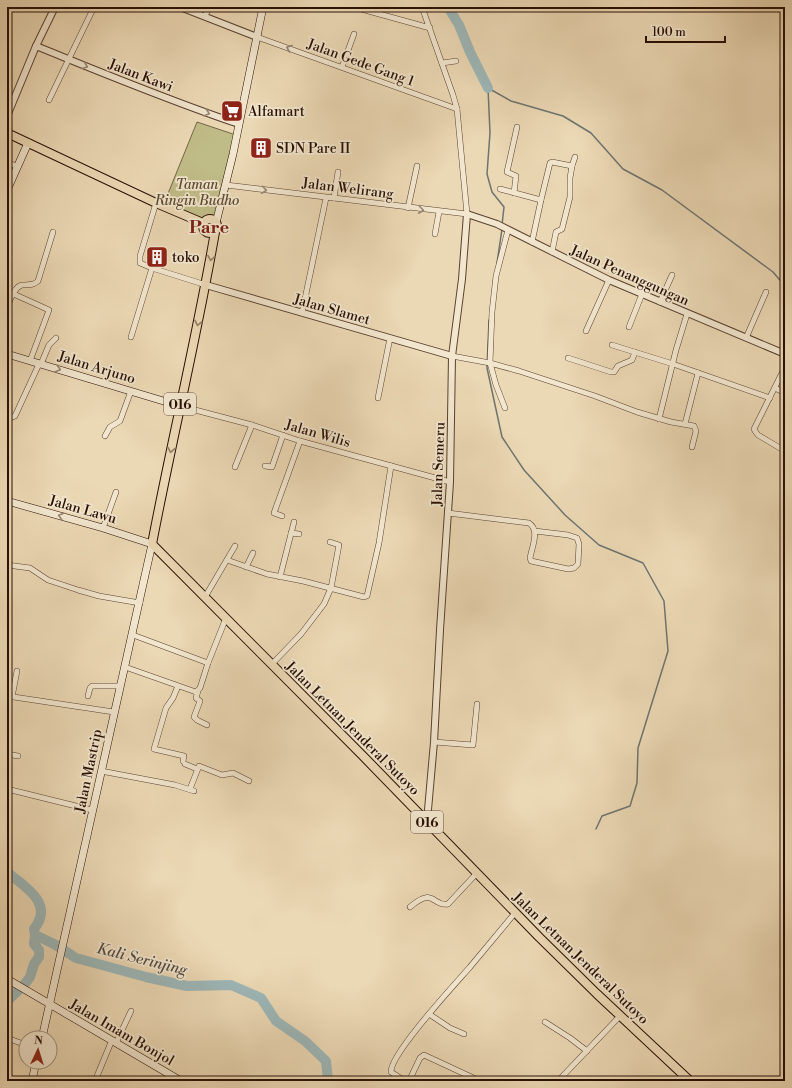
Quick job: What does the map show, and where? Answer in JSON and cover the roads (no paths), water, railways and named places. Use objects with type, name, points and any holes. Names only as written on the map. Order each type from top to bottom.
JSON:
[{"type":"main road","points":[[215,232],[208,234],[204,232],[202,227],[206,220],[210,219],[216,223],[226,185],[263,7]]},
{"type":"main road","points":[[7,133],[203,224]]},
{"type":"main road","points":[[7,190],[28,143]]},
{"type":"main road","name":"016","points":[[152,544],[206,285],[215,232],[217,228],[216,223]]},
{"type":"main road","name":"Jalan Arjuno","points":[[7,354],[180,406]]},
{"type":"main road","name":"Jalan Lawu","points":[[7,501],[152,544]]},
{"type":"main road","name":"016","points":[[156,524],[158,540],[167,558]]},
{"type":"main road","name":"Jalan Letnan Jenderal Sutoyo","points":[[152,544],[427,821],[576,974],[690,1081]]},
{"type":"main road","name":"Jalan Mastrip","points":[[44,1030],[152,544]]},
{"type":"main road","name":"Jalan Imam Bonjol","points":[[10,981],[182,1081]]},
{"type":"main road","points":[[32,1081],[34,1070]]},
{"type":"street","points":[[7,116],[36,46],[55,7]]},
{"type":"street","points":[[49,100],[70,60],[94,7]]},
{"type":"street","points":[[180,7],[257,37]]},
{"type":"street","points":[[205,16],[209,7]]},
{"type":"street","points":[[354,7],[430,28]]},
{"type":"street","name":"Jalan Semeru","points":[[422,7],[457,109],[467,214],[462,279],[452,356],[450,482],[434,742],[427,821]]},
{"type":"street","points":[[342,67],[354,34]]},
{"type":"street","name":"Jalan Gede Gang 1","points":[[257,37],[457,109]]},
{"type":"street","name":"Jalan Kawi","points":[[36,46],[193,108],[239,124]]},
{"type":"street","points":[[442,63],[456,61]]},
{"type":"street","points":[[514,193],[516,176],[507,172],[517,127]]},
{"type":"street","points":[[552,252],[556,232],[562,229],[568,208],[572,166],[575,157]]},
{"type":"street","points":[[7,162],[18,167]]},
{"type":"street","points":[[532,242],[550,163],[552,162],[572,166]]},
{"type":"street","points":[[408,208],[417,166]]},
{"type":"street","points":[[334,198],[338,172]]},
{"type":"street","name":"Jalan Welirang","points":[[226,185],[439,212],[467,214]]},
{"type":"street","points":[[500,189],[541,200]]},
{"type":"street","points":[[302,313],[326,198]]},
{"type":"street","points":[[156,203],[139,259],[142,264],[206,285]]},
{"type":"street","points":[[435,234],[439,212]]},
{"type":"street","name":"Jalan Penanggungan","points":[[467,214],[497,224],[609,280],[785,354]]},
{"type":"street","points":[[505,408],[496,385],[490,363],[492,312],[496,276],[507,229]]},
{"type":"street","points":[[7,307],[13,294],[20,286],[34,284],[38,281],[53,232]]},
{"type":"street","points":[[131,337],[152,268]]},
{"type":"street","points":[[660,302],[672,275]]},
{"type":"street","points":[[586,331],[609,280]]},
{"type":"street","name":"Jalan Slamet","points":[[206,285],[452,356]]},
{"type":"street","points":[[7,291],[49,310],[30,361]]},
{"type":"street","points":[[746,338],[766,292]]},
{"type":"street","points":[[629,327],[642,294]]},
{"type":"street","points":[[659,419],[687,314]]},
{"type":"street","points":[[7,427],[10,418],[15,416],[49,345],[56,338]]},
{"type":"street","points":[[378,398],[390,338]]},
{"type":"street","points":[[612,345],[673,364],[770,398]]},
{"type":"street","points":[[568,358],[614,372],[618,366],[632,360],[635,352]]},
{"type":"street","points":[[452,356],[484,361],[535,376],[659,419],[694,426],[696,428],[692,447]]},
{"type":"street","points":[[785,366],[754,427],[754,430],[758,434],[785,451]]},
{"type":"street","points":[[684,424],[698,373]]},
{"type":"street","points":[[775,388],[785,394]]},
{"type":"street","points":[[105,436],[110,427],[120,421],[131,391]]},
{"type":"street","name":"Jalan Wilis","points":[[180,406],[252,425],[300,441],[450,482]]},
{"type":"street","points":[[235,467],[252,425]]},
{"type":"street","points":[[265,466],[272,467],[283,435]]},
{"type":"street","points":[[282,516],[274,512],[300,441]]},
{"type":"street","points":[[228,560],[280,577],[364,597],[368,596],[379,543],[391,466]]},
{"type":"street","points":[[102,528],[116,492]]},
{"type":"street","points":[[448,514],[529,523],[533,526],[535,531],[530,558],[531,561],[568,569],[574,568],[578,564],[579,544],[577,538],[568,535],[535,531]]},
{"type":"street","points":[[280,577],[294,522]]},
{"type":"street","points":[[291,532],[299,534]]},
{"type":"street","points":[[272,664],[310,624],[324,604],[331,588],[339,546],[339,544],[330,542]]},
{"type":"street","points":[[205,597],[235,546]]},
{"type":"street","points":[[246,567],[253,552]]},
{"type":"street","points":[[7,565],[30,568],[48,580],[78,590],[100,596],[140,603]]},
{"type":"street","points":[[207,725],[194,717],[200,704],[200,701],[196,698],[226,618]]},
{"type":"street","points":[[133,634],[208,663]]},
{"type":"street","points":[[125,667],[198,692]]},
{"type":"street","points":[[17,671],[10,697],[114,712]]},
{"type":"street","points":[[88,696],[92,686],[120,686]]},
{"type":"street","points":[[178,686],[173,698],[166,708],[154,749],[184,756],[184,763],[197,768],[200,766],[222,775],[233,773],[249,781]]},
{"type":"street","points":[[434,742],[473,745],[477,704]]},
{"type":"street","points":[[7,754],[18,756]]},
{"type":"street","points":[[101,771],[154,780],[192,790],[197,768]]},
{"type":"street","points":[[7,789],[92,810]]},
{"type":"street","points":[[410,907],[419,900],[427,897],[431,897],[444,905],[448,904],[477,873]]},
{"type":"street","points":[[405,1081],[391,1073],[391,1067],[404,1046],[429,1014],[516,912]]},
{"type":"street","points":[[95,1081],[114,1041],[131,1012]]},
{"type":"street","points":[[429,1014],[450,1028],[464,1034]]},
{"type":"street","points":[[558,1081],[620,1016]]},
{"type":"street","points":[[544,1022],[570,1038],[587,1052]]},
{"type":"street","points":[[7,1038],[18,1042]]},
{"type":"street","points":[[409,1081],[420,1058],[423,1055],[426,1055],[480,1081]]},
{"type":"waterway","points":[[448,7],[459,25],[470,52],[488,88]]},
{"type":"waterway","points":[[488,88],[490,133],[487,174],[492,192],[504,207],[502,225]]},
{"type":"waterway","points":[[488,88],[511,101],[563,116],[591,133],[623,169],[662,190],[773,272],[785,286]]},
{"type":"waterway","points":[[497,263],[502,229]]},
{"type":"waterway","points":[[489,320],[487,368],[502,437],[524,470],[565,515],[599,545],[643,563],[664,601],[668,651],[638,748],[637,783],[630,806],[602,816],[596,829]]},
{"type":"waterway","name":"Kali Serinjing","points":[[7,872],[29,889],[39,903],[41,911],[40,920],[34,929],[35,935],[54,944],[76,958],[146,977],[187,986],[231,985],[261,998],[276,1021],[305,1041],[326,1061],[328,1081]]},
{"type":"waterway","points":[[7,1001],[24,985],[30,977],[34,964],[39,957],[39,950],[34,944],[35,935]]},
{"type":"place","name":"Alfamart","points":[[232,111]]},
{"type":"place","name":"SDN Pare II","points":[[261,148]]},
{"type":"place","name":"toko","points":[[157,257]]},
{"type":"district","name":"Pare","points":[[209,227]]},
{"type":"park label","name":"Taman Ringin Budho","points":[[197,192]]}]
